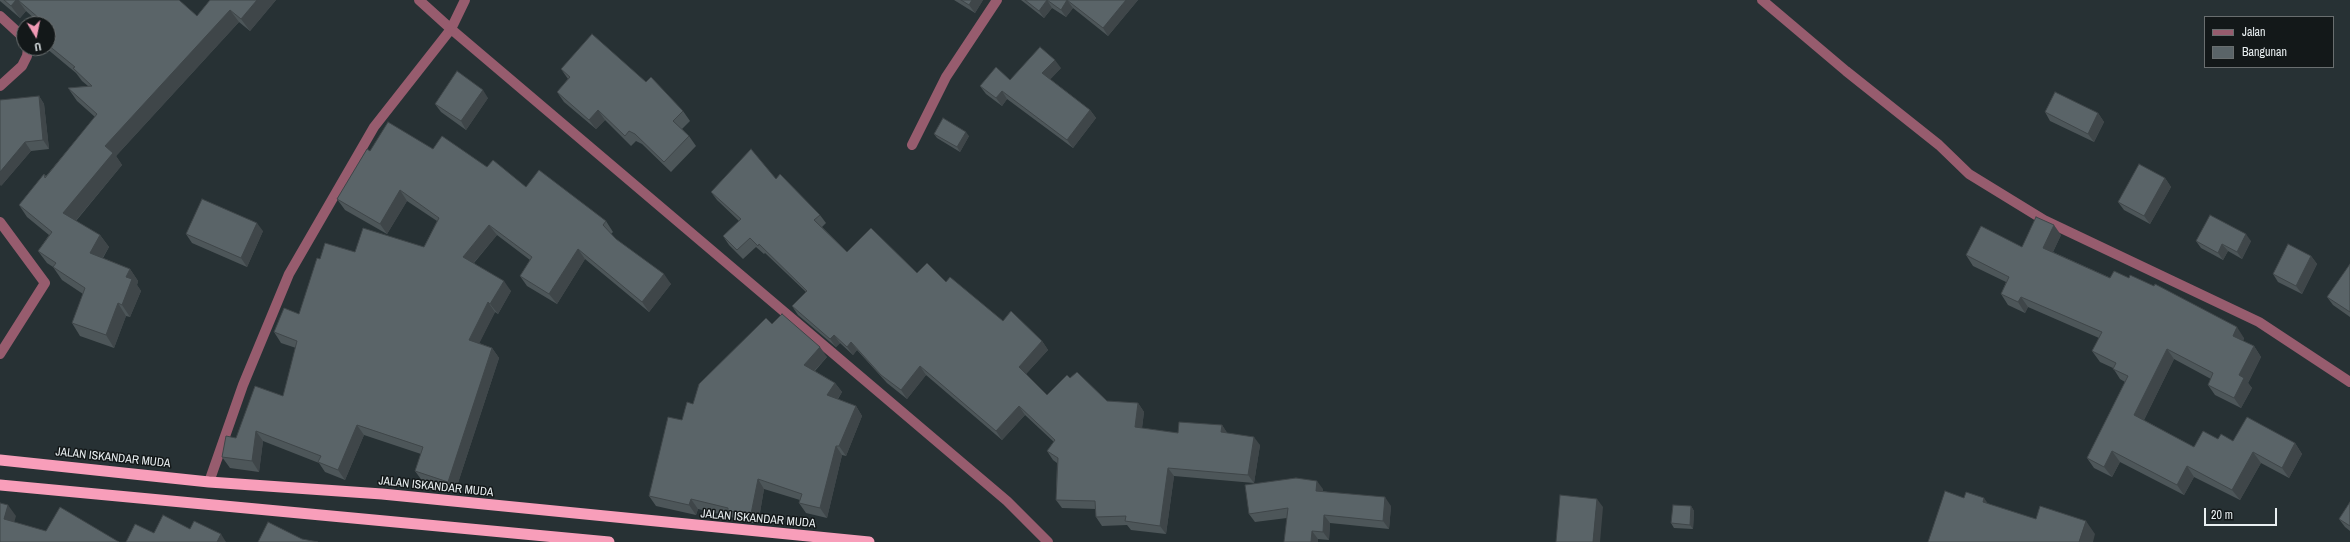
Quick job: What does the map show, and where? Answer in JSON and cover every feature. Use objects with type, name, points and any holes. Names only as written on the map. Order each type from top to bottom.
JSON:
[{"type":"highway","name":"JALAN ISKANDAR MUDA","points":[[0,460],[209,482],[382,494],[869,542]]},
{"type":"highway","points":[[0,486],[609,542]]},
{"type":"street","points":[[419,0],[451,29],[1007,501],[1048,542]]},
{"type":"street","points":[[209,482],[243,385],[289,274],[374,127],[451,29],[465,0]]},
{"type":"street","points":[[912,144],[946,77],[965,51],[976,30],[997,0]]},
{"type":"street","points":[[1762,0],[1846,71],[1939,145],[1969,174],[2044,220],[2259,322],[2304,349],[2350,382]]},
{"type":"street","points":[[0,16],[16,31]]},
{"type":"street","points":[[0,86],[22,66],[27,56]]},
{"type":"street","points":[[0,222],[45,282],[0,354]]},
{"type":"building","points":[[4,0],[16,0],[11,6]]},
{"type":"building","points":[[18,0],[179,0],[197,16],[210,0],[257,0],[241,19],[230,10],[105,146],[113,153],[63,213],[100,235],[90,253],[130,269],[126,277],[132,279],[122,305],[118,303],[106,335],[72,323],[85,288],[53,267],[56,263],[38,251],[52,232],[19,205],[44,174],[45,178],[97,114],[68,88],[92,86],[73,68],[75,67],[56,52],[56,16],[37,16]]},
{"type":"building","points":[[961,0],[972,0],[969,5]]},
{"type":"building","points":[[1025,0],[1047,0],[1039,11]]},
{"type":"building","points":[[1047,0],[1067,0],[1061,10]]},
{"type":"building","points":[[1067,0],[1126,0],[1103,28]]},
{"type":"building","points":[[592,34],[646,82],[651,77],[683,111],[673,121],[689,136],[664,162],[635,134],[629,131],[625,136],[598,110],[589,120],[557,92],[570,77],[561,69]]},
{"type":"building","points":[[1040,47],[1055,60],[1042,73],[1090,110],[1067,140],[1002,91],[996,98],[980,86],[996,67],[1010,80]]},
{"type":"building","points":[[457,71],[483,90],[461,121],[435,104]]},
{"type":"building","points":[[2055,92],[2098,113],[2088,134],[2045,112]]},
{"type":"building","points":[[39,96],[43,140],[25,142],[0,172],[0,100]]},
{"type":"building","points":[[943,118],[966,132],[957,147],[934,134]]},
{"type":"building","points":[[388,122],[433,149],[442,136],[487,167],[493,160],[526,187],[539,170],[606,221],[603,225],[616,239],[664,274],[642,302],[578,249],[549,294],[520,276],[532,257],[489,225],[463,257],[504,281],[490,304],[488,302],[469,340],[492,348],[448,482],[415,471],[423,447],[357,425],[338,470],[318,462],[321,456],[256,431],[252,461],[222,457],[226,436],[236,438],[255,386],[283,396],[297,341],[274,332],[284,308],[299,314],[317,258],[320,259],[325,243],[355,252],[363,228],[424,247],[439,218],[400,190],[380,224],[337,199],[367,149],[370,151]]},
{"type":"building","points":[[751,149],[776,179],[780,174],[820,215],[814,220],[847,252],[871,228],[917,273],[927,263],[946,282],[950,277],[1003,321],[1011,311],[1042,341],[1019,367],[1047,395],[1067,375],[1070,378],[1077,372],[1107,401],[1138,403],[1135,427],[1178,433],[1179,422],[1222,425],[1221,432],[1254,437],[1248,475],[1168,468],[1160,526],[1125,521],[1126,516],[1096,517],[1095,501],[1056,500],[1058,458],[1047,451],[1055,440],[1019,406],[996,431],[920,366],[901,390],[881,375],[851,342],[847,347],[834,335],[830,339],[792,306],[807,291],[759,244],[758,246],[750,238],[737,250],[723,236],[741,219],[711,192]]},
{"type":"building","points":[[2139,164],[2165,178],[2144,216],[2118,202]]},
{"type":"building","points":[[202,199],[257,223],[241,258],[186,234]]},
{"type":"building","points":[[2210,215],[2246,234],[2237,252],[2222,244],[2218,253],[2196,241]]},
{"type":"building","points":[[2036,217],[2054,225],[2043,248],[2110,278],[2114,271],[2129,278],[2130,275],[2154,286],[2155,284],[2237,327],[2233,336],[2254,346],[2239,375],[2244,378],[2234,398],[2208,385],[2213,373],[2167,349],[2134,415],[2194,447],[2203,431],[2218,439],[2221,434],[2233,441],[2247,417],[2295,443],[2282,468],[2253,452],[2232,490],[2187,466],[2177,485],[2112,451],[2104,467],[2087,458],[2128,376],[2113,369],[2116,363],[2092,351],[2102,332],[2021,297],[2018,302],[2001,294],[2009,277],[1966,255],[1981,226],[2022,247]]},
{"type":"building","points":[[2288,244],[2311,256],[2296,286],[2273,274]]},
{"type":"building","points":[[2350,264],[2350,312],[2327,297]]},
{"type":"building","points":[[782,314],[820,347],[804,365],[835,383],[827,395],[856,406],[839,446],[836,446],[820,508],[799,503],[802,494],[758,479],[751,514],[728,511],[728,508],[691,499],[689,505],[649,496],[668,417],[682,420],[687,402],[693,404],[699,384],[766,318],[772,324]]},
{"type":"building","points":[[1296,478],[1317,481],[1316,491],[1385,497],[1383,521],[1324,515],[1323,532],[1312,531],[1311,542],[1284,542],[1288,508],[1249,514],[1245,485]]},
{"type":"building","points":[[1945,491],[1964,498],[1966,492],[1984,498],[1983,502],[2036,519],[2040,506],[2086,521],[2079,542],[1928,542]]},
{"type":"building","points":[[1560,495],[1597,499],[1593,542],[1556,542]]},
{"type":"building","points":[[2350,502],[2350,526],[2339,519]]},
{"type":"building","points":[[0,503],[8,505],[4,519],[46,531],[60,507],[119,542],[0,542]]},
{"type":"building","points":[[1673,505],[1691,506],[1690,525],[1671,523]]},
{"type":"building","points":[[163,515],[190,529],[194,521],[221,534],[217,542],[126,542],[135,524],[154,533]]},
{"type":"building","points":[[268,522],[302,539],[318,542],[258,542]]}]
